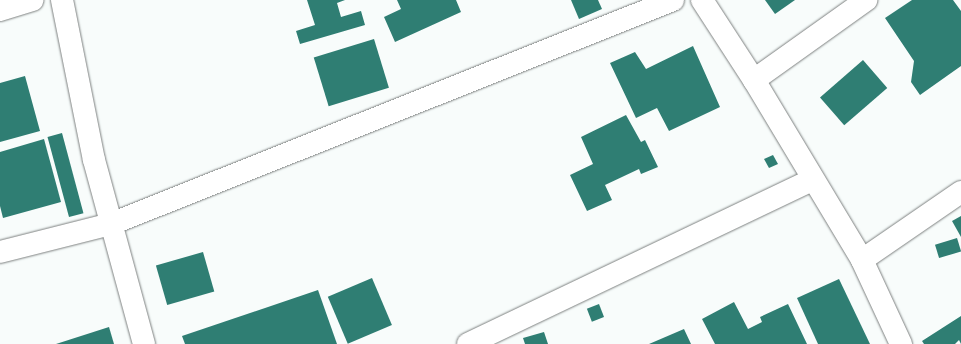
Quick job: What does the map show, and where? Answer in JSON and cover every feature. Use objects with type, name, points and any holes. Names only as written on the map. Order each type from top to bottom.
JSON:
[{"type":"street","points":[[0,10],[32,0]]},
{"type":"street","points":[[62,0],[94,160],[144,344]]},
{"type":"street","points":[[0,252],[111,224],[673,0]]},
{"type":"street","points":[[702,0],[754,80],[812,180],[862,260],[902,344]]},
{"type":"street","points":[[754,80],[866,0]]},
{"type":"street","points":[[468,344],[812,180]]},
{"type":"street","points":[[862,260],[961,192]]},
{"type":"building","points":[[307,0],[345,0],[337,3],[341,17],[361,11],[365,25],[300,44],[296,31],[315,25]]},
{"type":"building","points":[[397,0],[456,0],[461,12],[395,42],[384,17],[401,9]]},
{"type":"building","points":[[571,0],[598,0],[602,9],[579,19]]},
{"type":"building","points":[[765,0],[795,0],[775,14]]},
{"type":"building","points":[[912,0],[953,0],[961,11],[961,66],[920,95],[911,82],[914,61],[885,18]]},
{"type":"building","points":[[374,39],[389,88],[329,106],[314,57]]},
{"type":"building","points":[[693,46],[720,107],[669,131],[657,108],[636,118],[610,63],[635,52],[646,69]]},
{"type":"building","points":[[863,60],[887,88],[844,125],[820,97]]},
{"type":"building","points":[[25,76],[40,131],[0,142],[0,83]]},
{"type":"building","points":[[626,115],[641,142],[645,140],[658,167],[641,174],[639,169],[605,185],[612,200],[587,211],[570,175],[593,164],[581,137]]},
{"type":"building","points":[[62,133],[83,213],[69,217],[48,137]]},
{"type":"building","points":[[44,139],[61,202],[3,218],[0,206],[0,152]]},
{"type":"building","points":[[773,155],[778,164],[769,168],[764,159]]},
{"type":"building","points":[[961,216],[961,237],[952,221]]},
{"type":"building","points":[[957,238],[961,251],[939,258],[935,245]]},
{"type":"building","points":[[203,252],[214,291],[167,305],[156,266]]},
{"type":"building","points":[[372,278],[392,325],[348,344],[328,297]]},
{"type":"building","points":[[839,279],[870,344],[818,344],[797,298]]},
{"type":"building","points":[[318,290],[337,344],[185,344],[182,336]]},
{"type":"building","points":[[734,302],[748,329],[762,322],[760,317],[788,304],[807,344],[715,344],[702,319]]},
{"type":"building","points":[[599,304],[604,317],[592,322],[587,309]]},
{"type":"building","points":[[961,316],[961,344],[959,340],[955,344],[924,344],[922,341]]},
{"type":"building","points":[[109,327],[114,344],[56,344]]},
{"type":"building","points":[[684,329],[691,344],[649,344]]},
{"type":"building","points":[[544,332],[548,344],[525,344],[523,338]]}]
